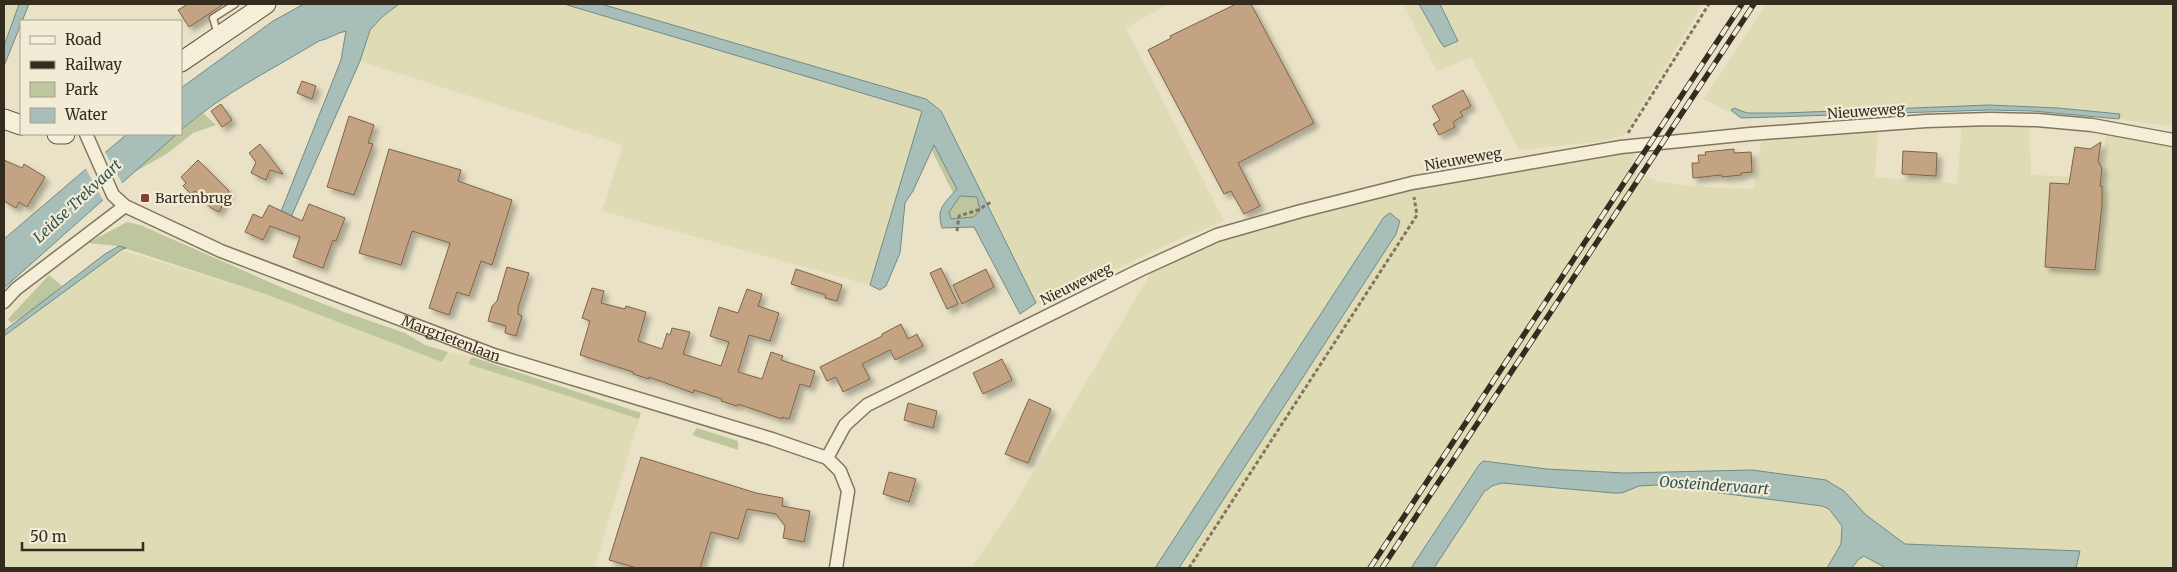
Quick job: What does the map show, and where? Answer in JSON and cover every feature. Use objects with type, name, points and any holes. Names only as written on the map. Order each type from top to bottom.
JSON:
[{"type":"main road","points":[[182,61],[266,4]]},
{"type":"main road","points":[[4,119],[20,125]]},
{"type":"street","name":"Nieuweweg","points":[[827,458],[845,425],[867,405],[1140,270],[1217,235],[1318,206],[1412,183],[1621,147],[1760,133],[1990,119],[2037,120],[2092,125],[2173,140]]},
{"type":"street","name":"Margrietenlaan","points":[[86,135],[113,195],[125,206],[221,251],[494,355],[772,439],[827,458]]},
{"type":"street","points":[[4,302],[16,289],[125,206]]},
{"type":"street","points":[[827,458],[840,471],[848,491],[836,568]]},
{"type":"lane","points":[[218,35],[213,18],[235,4]]},
{"type":"path","points":[[1621,147],[1636,117],[1709,4]]},
{"type":"path","points":[[1189,568],[1417,215],[1412,183]]},
{"type":"path","points":[[957,231],[959,216],[978,210],[991,202]]},
{"type":"shaded area","points":[[4,4],[18,4],[4,44]]},
{"type":"shaded area","points":[[399,4],[564,4],[923,111],[870,285],[602,211],[623,145],[360,61],[370,30],[382,17]]},
{"type":"shaded area","points":[[601,4],[1168,4],[1126,28],[1224,221],[1166,245],[1046,304],[1036,303],[941,111]]},
{"type":"shaded area","points":[[1404,4],[1419,4],[1441,43],[1449,46],[1458,41],[1458,38],[1440,4],[1703,4],[1624,135],[1604,141],[1519,150],[1471,57],[1437,71]]},
{"type":"shaded area","points":[[1766,4],[2173,4],[2173,127],[2119,119],[2119,114],[2058,108],[1989,105],[1784,113],[1747,113],[1734,108],[1731,110],[1741,118],[1704,99]]},
{"type":"shaded area","points":[[1962,124],[2029,126],[2031,175],[2103,178],[2106,132],[2173,146],[2173,568],[2076,568],[2079,551],[1905,544],[1866,515],[1844,491],[1826,480],[1752,470],[1625,473],[1547,469],[1484,461],[1479,465],[1411,568],[1179,568],[1396,234],[1400,221],[1384,217],[1155,568],[971,568],[1011,510],[1153,269],[1215,241],[1370,197],[1593,156],[1636,151],[1631,169],[1659,182],[1687,186],[1754,189],[1762,137],[1878,131],[1875,177],[1957,184]]},
{"type":"shaded area","points":[[121,250],[268,295],[441,361],[448,352],[472,357],[469,364],[639,419],[595,566],[602,568],[4,568],[4,336]]},
{"type":"shaded area","points":[[1502,483],[1613,493],[1622,493],[1639,486],[1657,485],[1822,506],[1829,509],[1842,526],[1841,544],[1827,568],[1434,568],[1484,492],[1492,486]]},
{"type":"shaded area","points":[[1864,556],[1886,568],[1852,568]]},
{"type":"green space","points":[[203,113],[216,125],[193,133],[168,153],[131,174],[176,135],[182,135],[182,129]]},
{"type":"green space","points":[[934,144],[957,189],[953,193],[932,151]]},
{"type":"green space","points":[[960,196],[977,197],[980,211],[973,217],[951,219],[949,212]]},
{"type":"green space","points":[[127,222],[140,225],[283,288],[405,333],[425,345],[448,352],[442,362],[268,295],[118,246],[88,243]]},
{"type":"green space","points":[[49,275],[62,286],[32,311],[11,323],[8,319]]},
{"type":"green space","points":[[472,357],[641,413],[639,419],[468,364]]},
{"type":"green space","points":[[697,428],[738,441],[738,450],[692,435]]},
{"type":"water","points":[[19,4],[29,4],[23,20],[20,20],[20,26],[4,66],[4,46]]},
{"type":"water","points":[[304,4],[399,4],[382,17],[370,30],[360,61],[288,224],[278,219],[341,60],[346,31],[319,41],[248,82],[213,105],[182,129],[182,87],[273,21]]},
{"type":"water","points":[[564,4],[601,4],[926,99],[941,111],[1036,303],[1020,314],[974,227],[942,228],[940,216],[942,207],[957,189],[934,145],[913,191],[905,203],[900,253],[886,286],[880,290],[870,285],[922,111]],"holes":[[[960,196],[977,197],[980,211],[973,217],[951,219],[949,212]]]},
{"type":"water","points":[[1419,4],[1440,4],[1458,41],[1444,47]]},
{"type":"water","points":[[1989,105],[2058,108],[2120,114],[2119,119],[2032,111],[1990,110],[1741,118],[1731,110],[1734,108],[1747,113],[1784,113]]},
{"type":"water","name":"Leidse Trekvaart","points":[[126,135],[176,135],[4,288],[4,239]]},
{"type":"water","points":[[1390,213],[1400,221],[1396,234],[1179,568],[1155,568],[1384,217]]},
{"type":"water","points":[[119,246],[126,248],[4,336],[4,331],[105,254]]},
{"type":"water","name":"Oosteindervaart","points":[[1483,461],[1547,469],[1625,473],[1752,470],[1826,480],[1844,491],[1866,515],[1905,544],[2080,551],[2076,568],[1886,568],[1864,556],[1852,568],[1827,568],[1841,544],[1842,526],[1829,509],[1822,506],[1657,485],[1639,486],[1622,493],[1613,493],[1502,483],[1492,486],[1484,492],[1434,568],[1411,568]]},
{"type":"pier","name":"Bartenbrug","points":[[104,150],[123,185],[104,202],[85,167]]},
{"type":"building","points":[[188,4],[224,4],[189,27],[178,10]]},
{"type":"building","points":[[1236,4],[1251,4],[1314,123],[1238,163],[1260,206],[1244,214],[1231,191],[1224,194],[1148,50],[1171,38],[1170,36]]},
{"type":"building","points":[[302,81],[316,86],[312,99],[297,93]]},
{"type":"building","points":[[1463,90],[1471,106],[1460,112],[1463,116],[1453,122],[1455,127],[1439,135],[1433,124],[1440,120],[1432,106]]},
{"type":"building","points":[[221,104],[232,120],[222,127],[211,111]]},
{"type":"building","points":[[349,116],[374,125],[368,143],[373,144],[354,195],[327,187]]},
{"type":"building","points":[[2101,142],[2098,161],[2102,168],[2100,186],[2102,186],[2102,205],[2095,270],[2045,267],[2050,183],[2069,184],[2075,147],[2090,149]]},
{"type":"building","points":[[260,144],[283,174],[270,170],[266,180],[251,173],[256,162],[249,153]]},
{"type":"building","points":[[389,149],[461,170],[458,181],[512,200],[492,265],[481,261],[469,296],[457,292],[449,315],[429,308],[450,243],[412,231],[401,265],[359,253]]},
{"type":"building","points":[[1734,149],[1734,153],[1751,152],[1752,172],[1722,177],[1721,175],[1693,178],[1692,163],[1699,163],[1698,155],[1706,155],[1705,152]]},
{"type":"building","points":[[1903,151],[1937,153],[1936,176],[1902,174]]},
{"type":"building","points":[[4,160],[22,168],[24,164],[45,177],[27,207],[19,202],[16,208],[4,201]]},
{"type":"building","points":[[198,160],[229,191],[219,212],[211,208],[195,191],[191,194],[183,186],[186,183],[181,177]]},
{"type":"building","points":[[309,204],[345,218],[336,241],[333,240],[323,268],[293,257],[300,237],[270,226],[263,240],[245,232],[253,214],[262,218],[269,205],[302,221]]},
{"type":"building","points":[[507,267],[529,273],[518,308],[518,314],[522,316],[516,336],[505,333],[506,326],[488,321],[492,306],[497,301]]},
{"type":"building","points":[[941,268],[958,304],[947,309],[930,273]]},
{"type":"building","points":[[796,269],[842,285],[837,301],[825,298],[826,295],[791,284]]},
{"type":"building","points":[[986,269],[994,287],[962,304],[953,285]]},
{"type":"building","points":[[592,288],[604,291],[601,303],[625,309],[626,306],[646,312],[638,341],[662,349],[667,333],[670,335],[672,328],[690,332],[683,354],[721,366],[729,342],[710,336],[719,307],[738,313],[747,289],[762,294],[758,306],[779,313],[770,341],[749,335],[738,372],[762,379],[771,352],[783,356],[781,360],[815,371],[810,387],[800,384],[789,419],[782,417],[782,419],[738,404],[737,406],[721,401],[722,399],[694,390],[693,393],[649,377],[649,379],[633,374],[633,372],[580,355],[590,321],[582,318]]},
{"type":"building","points":[[901,324],[908,339],[917,334],[923,346],[895,360],[890,350],[862,364],[870,379],[843,392],[836,377],[827,381],[820,367],[882,336],[882,334]]},
{"type":"building","points":[[1002,359],[1012,380],[983,394],[973,373]]},
{"type":"building","points":[[1029,399],[1051,409],[1028,463],[1005,454]]},
{"type":"building","points":[[908,403],[937,411],[933,428],[904,420]]},
{"type":"building","points":[[641,457],[756,493],[783,498],[782,506],[810,511],[804,542],[783,538],[785,526],[776,514],[747,509],[738,539],[711,532],[700,568],[637,568],[609,560]]},
{"type":"building","points":[[889,472],[916,479],[909,502],[883,494]]},
{"type":"railway","points":[[1370,568],[1742,4]]},
{"type":"railway","points":[[1382,568],[1754,4]]},
{"type":"place","name":"Bartenbrug","points":[[145,198]]}]
